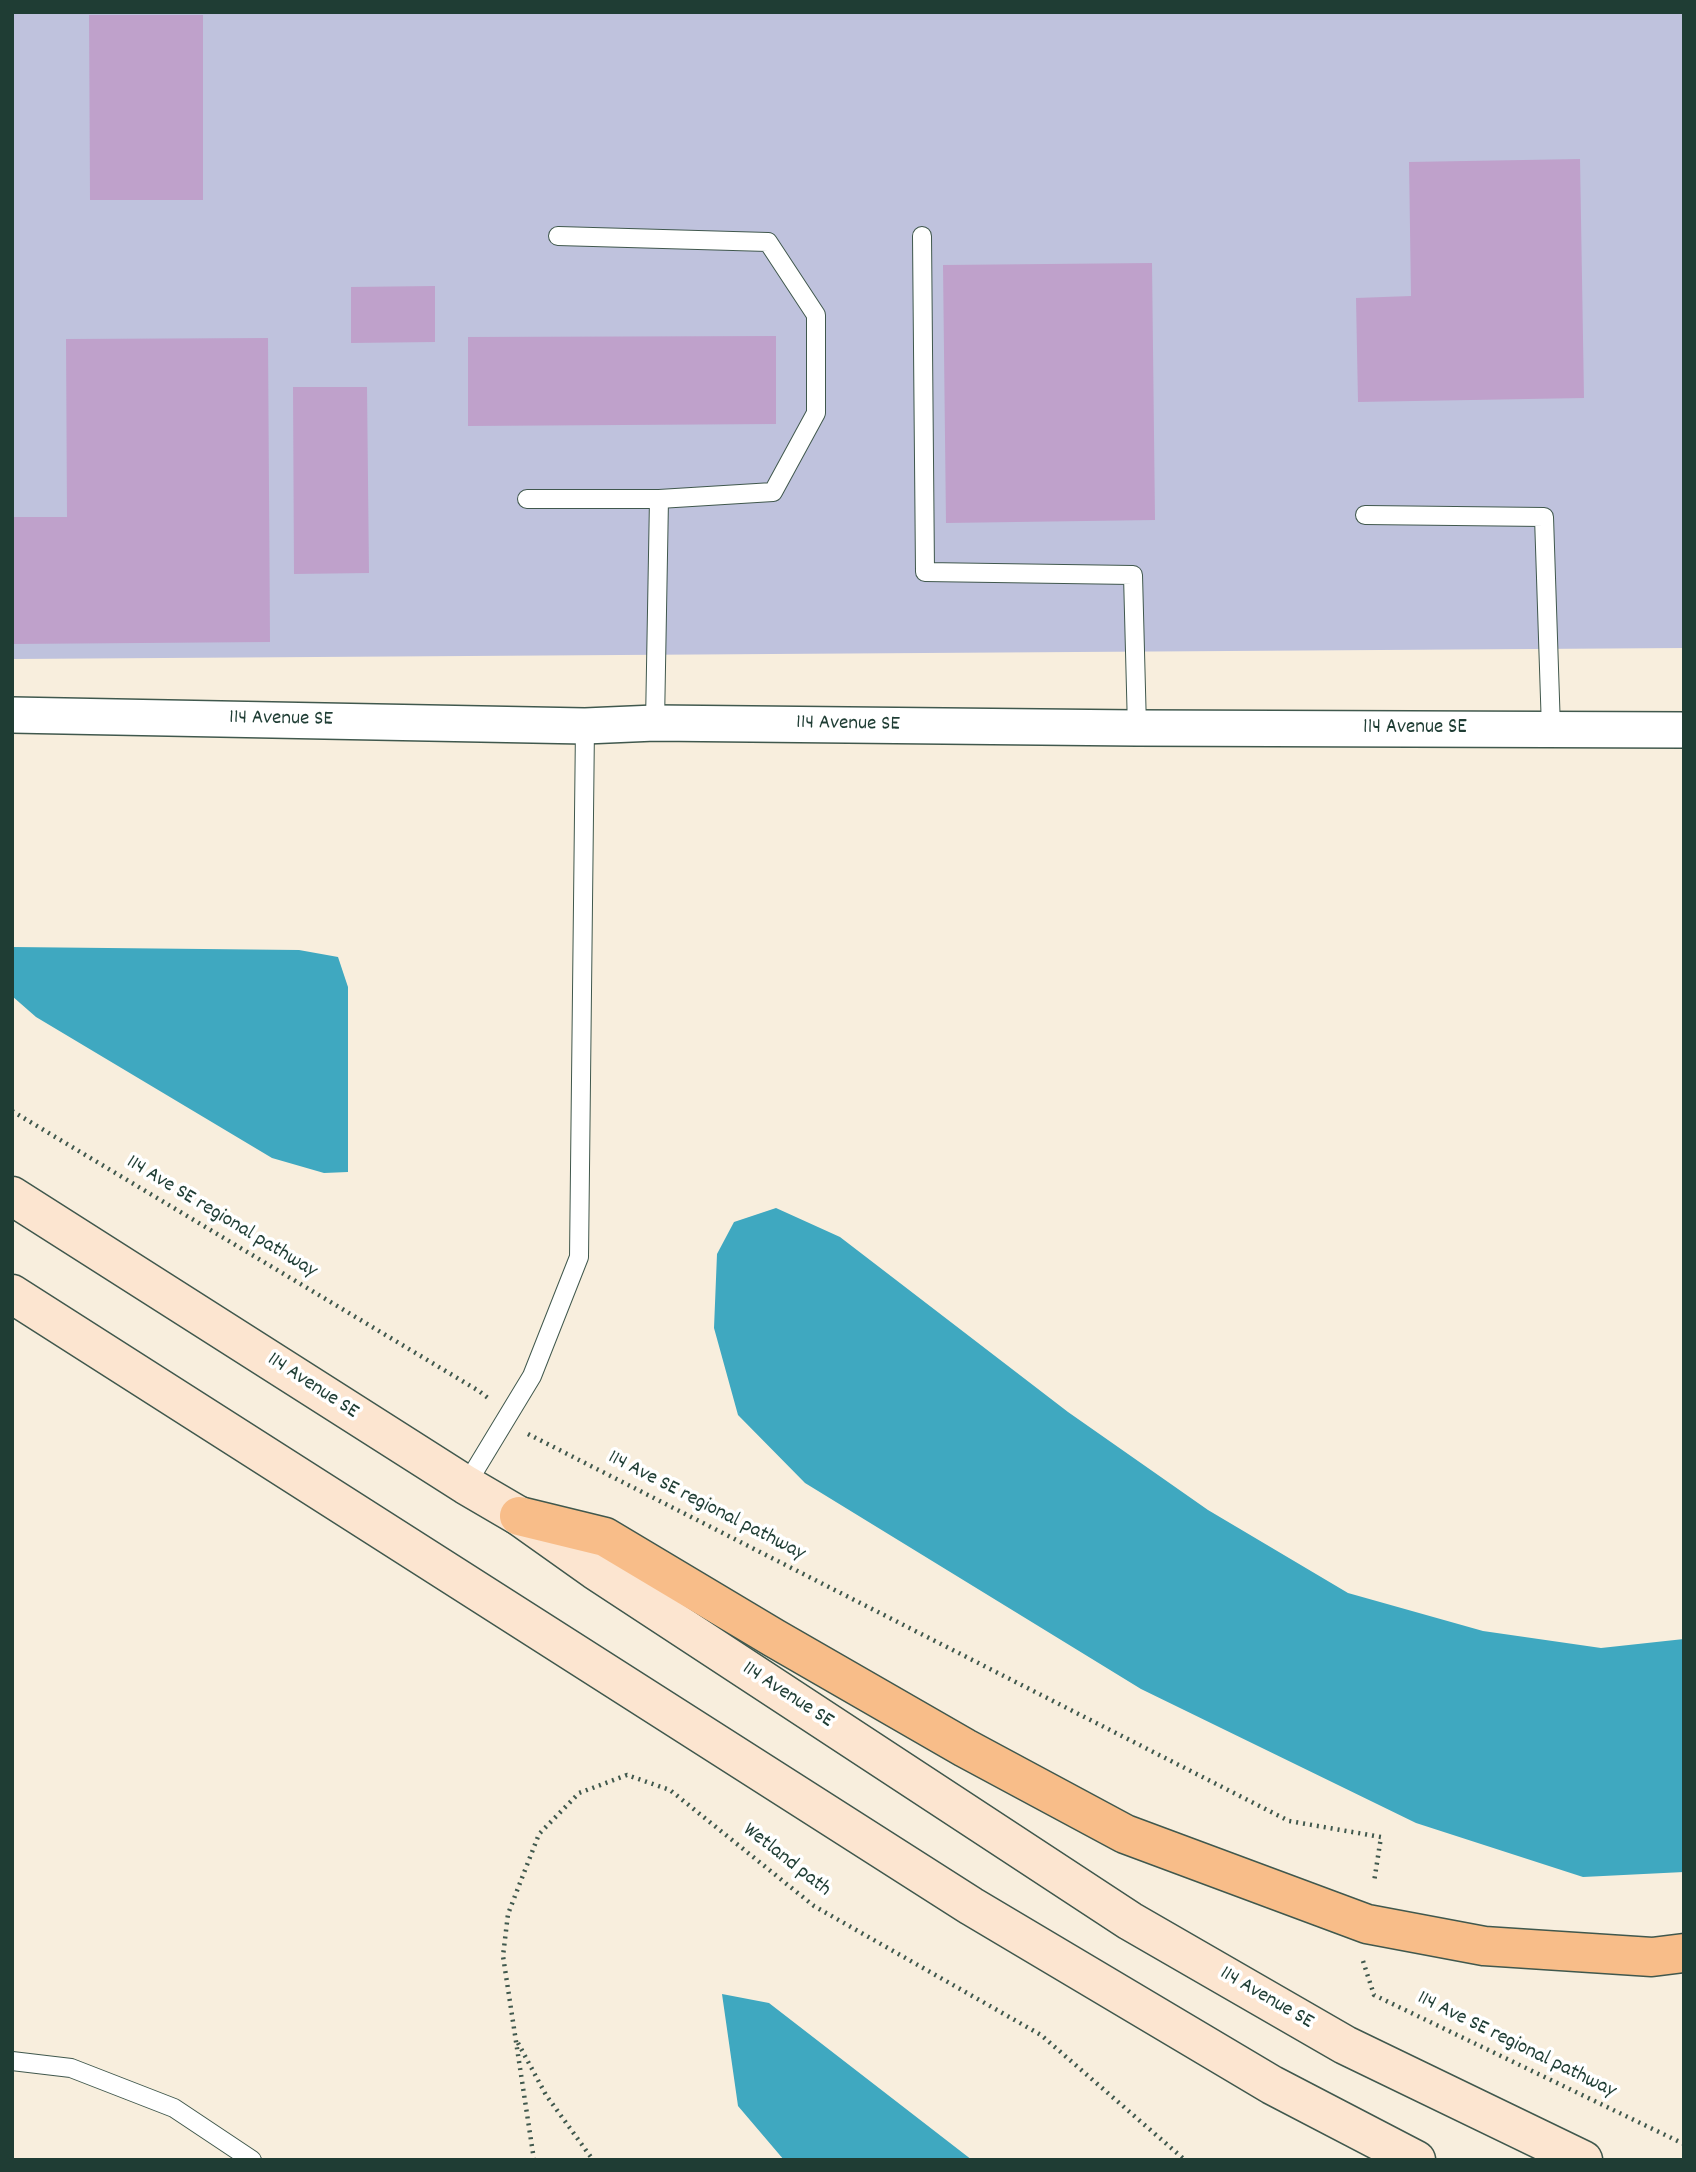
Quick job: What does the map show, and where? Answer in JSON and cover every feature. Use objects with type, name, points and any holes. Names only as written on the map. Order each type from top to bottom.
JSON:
[{"type":"highway","points":[[519,1517],[605,1536],[905,1714],[1125,1834],[1367,1924],[1483,1946],[1652,1957],[1684,1953]]},
{"type":"main road","name":"114 Avenue SE","points":[[12,1196],[519,1517],[1130,1921],[1345,2045],[1583,2160]]},
{"type":"main road","points":[[12,1294],[971,1906],[1272,2085],[1416,2160]]},
{"type":"street","name":"114 Avenue SE","points":[[12,715],[585,726],[655,723],[1684,730]]},
{"type":"lane","points":[[527,499],[659,499],[773,492],[816,413],[816,315],[768,242],[558,236]]},
{"type":"lane","points":[[922,236],[925,572],[1133,575],[1137,728]]},
{"type":"lane","points":[[655,723],[659,499]]},
{"type":"lane","points":[[1365,515],[1544,517],[1551,729]]},
{"type":"lane","points":[[466,1485],[532,1376],[579,1258],[585,726]]},
{"type":"lane","points":[[12,2061],[71,2068],[174,2108],[252,2160]]},
{"type":"path","name":"114 Ave SE regional pathway","points":[[12,1111],[479,1391],[529,1434],[1289,1821],[1381,1837],[1374,1882]]},
{"type":"path","name":"Wetland path","points":[[534,2160],[503,1956],[508,1914],[539,1834],[579,1793],[628,1775],[670,1790],[814,1906],[1041,2035],[1185,2160]]},
{"type":"path","name":"114 Ave SE regional pathway","points":[[1361,1953],[1374,1995],[1684,2144]]},
{"type":"path","points":[[516,2039],[546,2095],[593,2160]]},
{"type":"shaded area","points":[[12,12],[1684,12],[1684,648],[12,659]]},
{"type":"water","points":[[12,947],[299,950],[338,957],[348,987],[348,1172],[324,1173],[272,1158],[36,1017],[12,996]]},
{"type":"water","points":[[776,1208],[840,1237],[1068,1412],[1208,1510],[1348,1593],[1483,1631],[1601,1648],[1684,1639],[1684,1872],[1583,1877],[1416,1823],[1141,1689],[805,1483],[738,1415],[714,1328],[717,1254],[734,1222]]},
{"type":"water","points":[[722,1994],[769,2003],[972,2160],[784,2160],[738,2106]]},
{"type":"building","points":[[89,15],[203,15],[203,200],[90,200]]},
{"type":"building","points":[[1580,159],[1584,398],[1358,402],[1356,298],[1411,296],[1409,162]]},
{"type":"building","points":[[1152,263],[1155,520],[946,523],[943,265]]},
{"type":"building","points":[[435,286],[435,342],[351,343],[351,287]]},
{"type":"building","points":[[776,336],[776,424],[468,426],[468,337]]},
{"type":"building","points":[[268,338],[270,642],[12,644],[12,517],[67,517],[66,339]]},
{"type":"building","points":[[293,387],[367,387],[369,573],[294,574]]}]
